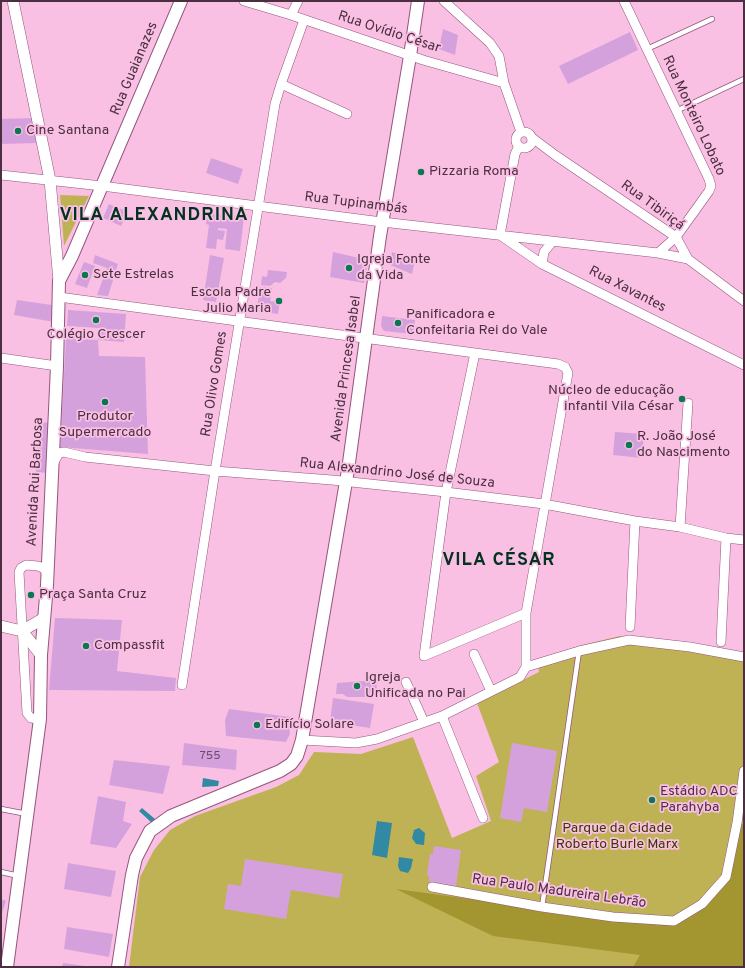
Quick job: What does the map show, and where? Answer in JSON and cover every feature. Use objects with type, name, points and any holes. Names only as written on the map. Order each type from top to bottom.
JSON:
[{"type":"main road","name":"Rua Guaianazes","points":[[59,281],[72,256],[181,1]]},
{"type":"main road","name":"Avenida Princesa Isabel","points":[[118,967],[136,858],[150,831],[171,816],[280,771],[291,764],[297,756],[302,740],[345,482],[382,222],[418,1]]},
{"type":"main road","name":"Avenida Rui Barbosa","points":[[5,964],[28,814],[40,719],[41,655],[47,572],[57,366],[59,281]]},
{"type":"street","name":"Avenida Rui Barbosa","points":[[13,1],[50,180],[59,281]]},
{"type":"street","name":"Rua Ovídio César","points":[[244,1],[291,15],[410,56],[504,83]]},
{"type":"street","points":[[291,15],[298,1]]},
{"type":"street","points":[[444,1],[490,43],[499,56],[504,83],[521,132]]},
{"type":"street","name":"Rua Monteiro Lobato","points":[[624,1],[710,179],[711,186],[709,191],[676,237]]},
{"type":"street","name":"Rua Olivo Gomes","points":[[182,685],[215,471],[275,104],[304,20]]},
{"type":"street","points":[[281,84],[347,114]]},
{"type":"street","points":[[521,132],[526,132],[532,137],[532,142],[529,146],[524,148],[519,146],[516,142],[516,137],[521,132]]},
{"type":"street","name":"Rua Tibiriçá","points":[[532,137],[555,155],[676,237],[688,259],[744,301]]},
{"type":"street","points":[[500,235],[515,154],[519,146]]},
{"type":"street","name":"Rua Tibiriçá","points":[[529,146],[555,155]]},
{"type":"street","name":"Rua Tupinambás","points":[[1,175],[102,186],[382,222],[658,253],[688,259]]},
{"type":"street","name":"Rua Xavantes","points":[[500,235],[542,264],[744,365]]},
{"type":"street","points":[[658,253],[676,237]]},
{"type":"street","points":[[542,264],[544,252],[552,242]]},
{"type":"street","points":[[59,297],[558,364],[565,367],[568,373],[526,613],[526,668],[520,677],[442,716],[377,739],[356,743],[302,740]]},
{"type":"street","points":[[475,353],[446,492],[424,656],[526,613]]},
{"type":"street","points":[[1,358],[57,366]]},
{"type":"street","points":[[680,527],[688,403]]},
{"type":"street","name":"Rua Alexandrino José de Souza","points":[[52,466],[56,456],[59,453],[64,452],[85,458],[446,492],[544,504],[635,521],[680,527],[726,538],[744,540]]},
{"type":"street","points":[[630,627],[635,521]]},
{"type":"street","points":[[721,642],[726,538]]},
{"type":"street","points":[[40,719],[31,718],[27,713],[19,572],[21,568],[26,565],[38,566],[47,572]]},
{"type":"street","points":[[22,631],[44,618]]},
{"type":"street","points":[[1,626],[22,631],[41,655]]},
{"type":"street","points":[[526,668],[579,651],[629,640],[690,647],[744,657]]},
{"type":"street","points":[[474,654],[491,691]]},
{"type":"street","points":[[406,682],[424,722]]},
{"type":"street","points":[[442,716],[483,818]]},
{"type":"street","name":"Rua Paulo Madureira Lebrão","points":[[432,887],[613,918],[674,921],[702,904],[726,877],[737,823],[744,771]]},
{"type":"lane","points":[[647,49],[712,19]]},
{"type":"lane","points":[[676,111],[744,79]]},
{"type":"lane","points":[[542,907],[579,651]]},
{"type":"lane","points":[[1,809],[28,814]]},
{"type":"lane","points":[[1,872],[19,876]]},
{"type":"green space","points":[[60,195],[89,196],[64,246]]},
{"type":"green space","name":"Parque da Cidade Roberto Burle Marx","points":[[620,636],[690,648],[744,654],[744,967],[129,967],[140,877],[154,850],[170,830],[195,816],[276,787],[299,775],[314,752],[361,754],[413,737],[452,838],[491,821],[476,776],[499,762],[477,703],[539,672],[537,659],[582,645]]},
{"type":"shaded area","points":[[737,823],[744,824],[744,967],[633,967],[640,955],[493,936],[396,889],[613,918],[675,922],[727,877]]},
{"type":"water","points":[[203,778],[219,781],[218,786],[202,787]]},
{"type":"water","points":[[142,808],[155,819],[152,823],[139,811]]},
{"type":"water","points":[[377,821],[392,823],[387,858],[372,855]]},
{"type":"water","points":[[419,828],[425,833],[424,845],[416,844],[412,838],[414,830]]},
{"type":"water","points":[[399,857],[413,859],[408,873],[400,871],[398,866]]},
{"type":"building","points":[[443,29],[458,35],[455,55],[439,49]]},
{"type":"building","points":[[630,32],[638,50],[568,84],[559,66]]},
{"type":"building","name":"Cine Santana","points":[[33,118],[38,143],[1,144],[1,119]]},
{"type":"building","points":[[211,158],[243,169],[238,184],[206,173]]},
{"type":"building","points":[[109,204],[128,212],[121,226],[103,218]]},
{"type":"building","points":[[207,212],[244,217],[240,251],[225,249],[227,229],[218,228],[218,230],[225,231],[223,240],[217,239],[216,249],[206,248],[209,225],[206,224]]},
{"type":"building","name":"Igreja Fonte da Vida","points":[[333,252],[368,260],[364,283],[330,277]]},
{"type":"building","points":[[392,252],[415,260],[412,274],[390,265]]},
{"type":"building","points":[[95,255],[118,264],[108,296],[97,295],[107,268],[93,263]]},
{"type":"building","points":[[210,255],[224,258],[216,302],[203,300]]},
{"type":"building","name":"Sete Estrelas","points":[[84,262],[95,266],[87,288],[75,284]]},
{"type":"building","points":[[268,270],[287,272],[286,278],[280,283],[275,282],[270,286],[261,285],[262,276],[267,277]]},
{"type":"building","points":[[260,287],[272,288],[270,301],[280,302],[278,314],[257,311]]},
{"type":"building","points":[[17,300],[52,305],[54,322],[14,315]]},
{"type":"building","name":"Colégio Crescer","points":[[68,310],[126,314],[124,342],[98,340],[99,328],[67,326]]},
{"type":"building","name":"Panificadora e Confeitaria Rei do Vale","points":[[382,316],[415,320],[413,334],[384,331],[381,326]]},
{"type":"building","name":"Produtor Supermercado","points":[[66,338],[98,340],[99,356],[145,357],[148,454],[60,447]]},
{"type":"building","points":[[38,422],[51,423],[48,473],[36,472]]},
{"type":"building","name":"R. João José do Nascimento","points":[[615,432],[644,434],[642,458],[613,455]]},
{"type":"building","name":"Compassfit","points":[[55,618],[122,620],[117,671],[176,678],[175,691],[49,690]]},
{"type":"building","name":"Igreja Unificada no Pai","points":[[376,680],[377,690],[368,694],[367,697],[347,697],[343,694],[336,694],[337,683]]},
{"type":"building","points":[[333,698],[374,704],[370,728],[330,722]]},
{"type":"building","name":"Edifício Solare","points":[[229,709],[290,717],[290,734],[286,742],[226,736],[225,720]]},
{"type":"building","name":"Edifício Solare","points":[[184,743],[237,750],[236,770],[182,765]]},
{"type":"building","points":[[512,743],[557,751],[547,812],[524,808],[521,822],[500,818]]},
{"type":"building","points":[[114,760],[170,766],[163,794],[109,785]]},
{"type":"building","points":[[98,796],[126,802],[123,821],[132,824],[116,848],[90,844]]},
{"type":"building","points":[[434,846],[461,850],[456,886],[429,882],[429,876],[427,875],[430,854],[433,854]]},
{"type":"building","points":[[245,859],[343,874],[339,898],[291,890],[286,919],[224,909],[228,884],[241,886]]},
{"type":"building","points":[[68,863],[116,871],[111,897],[64,889]]},
{"type":"building","points":[[1,899],[6,901],[1,916]]},
{"type":"building","points":[[67,927],[113,934],[109,957],[64,949]]},
{"type":"building","points":[[63,963],[85,966],[85,967],[62,967]]},
{"type":"place","name":"Cine Santana","points":[[18,131]]},
{"type":"place","name":"Pizzaria Roma","points":[[421,172]]},
{"type":"place","name":"Igreja Fonte da Vida","points":[[349,268]]},
{"type":"place","name":"Sete Estrelas","points":[[85,275]]},
{"type":"place","name":"Escola Padre Julio Maria","points":[[279,301]]},
{"type":"place","name":"Colégio Crescer","points":[[96,320]]},
{"type":"place","name":"Panificadora e Confeitaria Rei do Vale","points":[[398,323]]},
{"type":"place","name":"Núcleo de educação infantil Vila César","points":[[682,399]]},
{"type":"place","name":"Produtor Supermercado","points":[[105,402]]},
{"type":"place","name":"R. João José do Nascimento","points":[[629,445]]},
{"type":"place","name":"Praça Santa Cruz","points":[[31,595]]},
{"type":"place","name":"Compassfit","points":[[86,646]]},
{"type":"place","name":"Igreja Unificada no Pai","points":[[357,686]]},
{"type":"place","name":"Edifício Solare","points":[[257,725]]},
{"type":"place","name":"Estádio ADC Parahyba","points":[[652,800]]},
{"type":"district","name":"VILA ALEXANDRINA","points":[[154,216]]},
{"type":"district","name":"VILA CÉSAR","points":[[499,561]]}]
